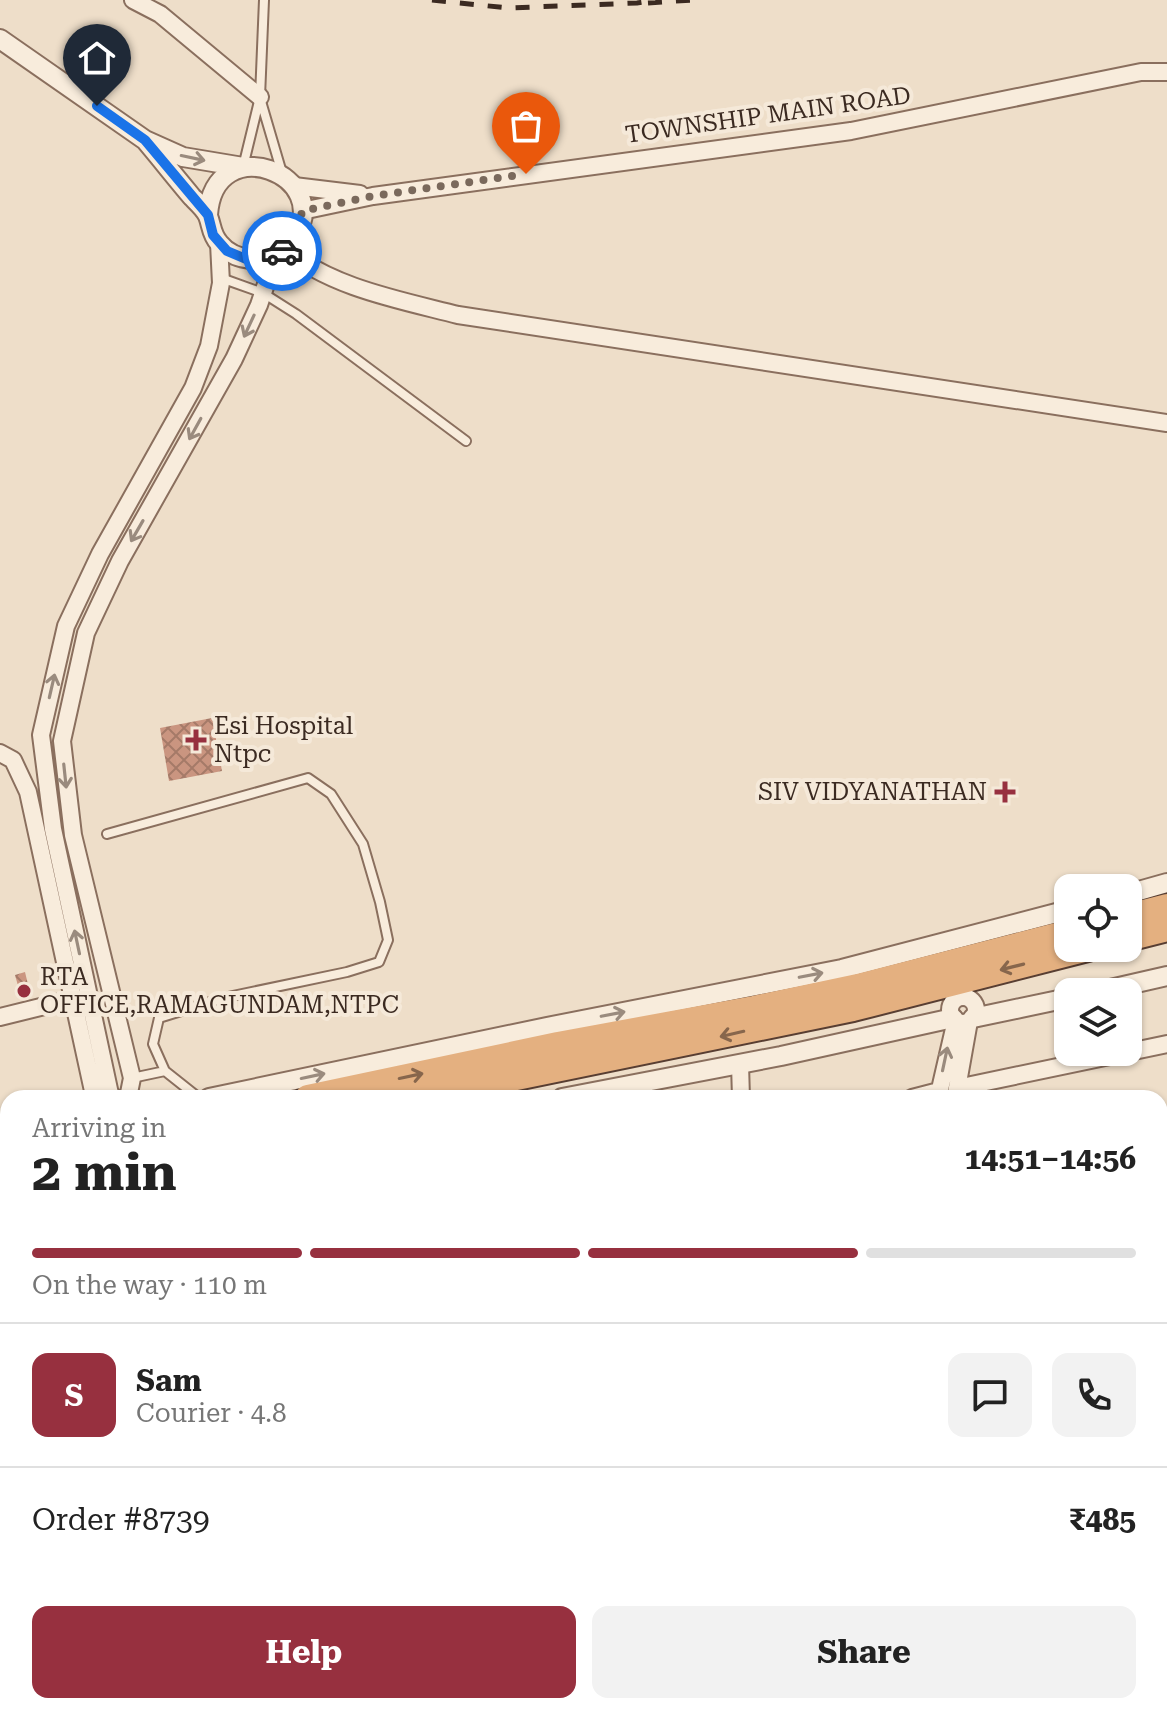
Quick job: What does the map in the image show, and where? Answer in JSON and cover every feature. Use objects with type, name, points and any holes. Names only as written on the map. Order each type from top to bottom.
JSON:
[{"type":"highway","points":[[1142,913],[1167,907]]},
{"type":"highway","points":[[1142,934],[1167,928]]},
{"type":"highway","points":[[960,969],[1054,938]]},
{"type":"highway","points":[[339,1090],[552,1036],[684,1022],[858,987],[1054,954]]},
{"type":"highway","points":[[455,1090],[577,1066],[684,1022]]},
{"type":"street","points":[[133,0],[160,14],[260,97]]},
{"type":"street","points":[[0,39],[145,140],[183,157],[243,167],[264,167],[288,181],[302,211],[298,232],[281,251],[234,359],[120,561],[86,633],[62,741],[73,835],[132,1078],[130,1090]]},
{"type":"street","name":"TOWNSHIP MAIN ROAD","points":[[302,211],[373,196],[851,131],[1141,72],[1167,72]]},
{"type":"street","points":[[145,140],[208,215]]},
{"type":"street","points":[[243,167],[224,177],[211,194],[208,215],[213,235],[227,251],[246,259],[267,258],[281,251]]},
{"type":"street","name":"TOWNSHIP MAIN ROAD","points":[[288,181],[373,196]]},
{"type":"street","points":[[111,1090],[53,829],[41,735],[66,626],[100,554],[193,388],[209,346],[221,278],[219,243]]},
{"type":"street","points":[[281,251],[360,290],[458,315],[1167,423]]},
{"type":"street","points":[[0,753],[13,760],[28,792],[93,1090]]},
{"type":"street","points":[[1142,890],[1167,883]]},
{"type":"street","points":[[941,1090],[963,1019],[976,1010],[960,969],[1054,918]]},
{"type":"street","points":[[1142,982],[1167,976]]},
{"type":"street","points":[[0,1017],[73,999]]},
{"type":"street","points":[[607,1090],[1054,1001]]},
{"type":"street","points":[[956,1090],[963,1019]]},
{"type":"street","points":[[253,1090],[552,1036]]},
{"type":"street","points":[[969,1090],[1167,1044]]},
{"type":"street","points":[[740,1064],[741,1090]]},
{"type":"lane","points":[[243,167],[260,97],[264,0]]},
{"type":"lane","points":[[260,97],[288,181]]},
{"type":"lane","points":[[221,278],[263,293],[321,332],[466,441]]},
{"type":"lane","points":[[107,834],[308,778],[331,794],[363,844],[388,940],[379,962],[347,972],[223,998],[159,1018],[153,1044],[165,1071],[189,1090]]},
{"type":"lane","points":[[132,1078],[165,1071]]},
{"type":"building","points":[[212,718],[222,771],[169,781],[160,728]]},
{"type":"building","points":[[25,972],[31,997],[22,1000],[15,975]]},
{"type":"railway","points":[[432,0],[508,8],[657,0]]},
{"type":"railway","points":[[648,3],[692,0]]},
{"type":"way so far","points":[[282,251],[298,232],[302,211],[373,196],[526,174]]},
{"type":"place","name":"Esi Hospital Ntpc","points":[[196,740]]},
{"type":"place","name":"SIV VIDYANATHAN","points":[[1005,792]]},
{"type":"place","name":"RTA OFFICE,RAMAGUNDAM,NTPC","points":[[24,991]]},
{"type":"route","points":[[97,106],[145,140],[208,215],[213,235],[227,251],[246,259],[257,259],[282,251]]}]
